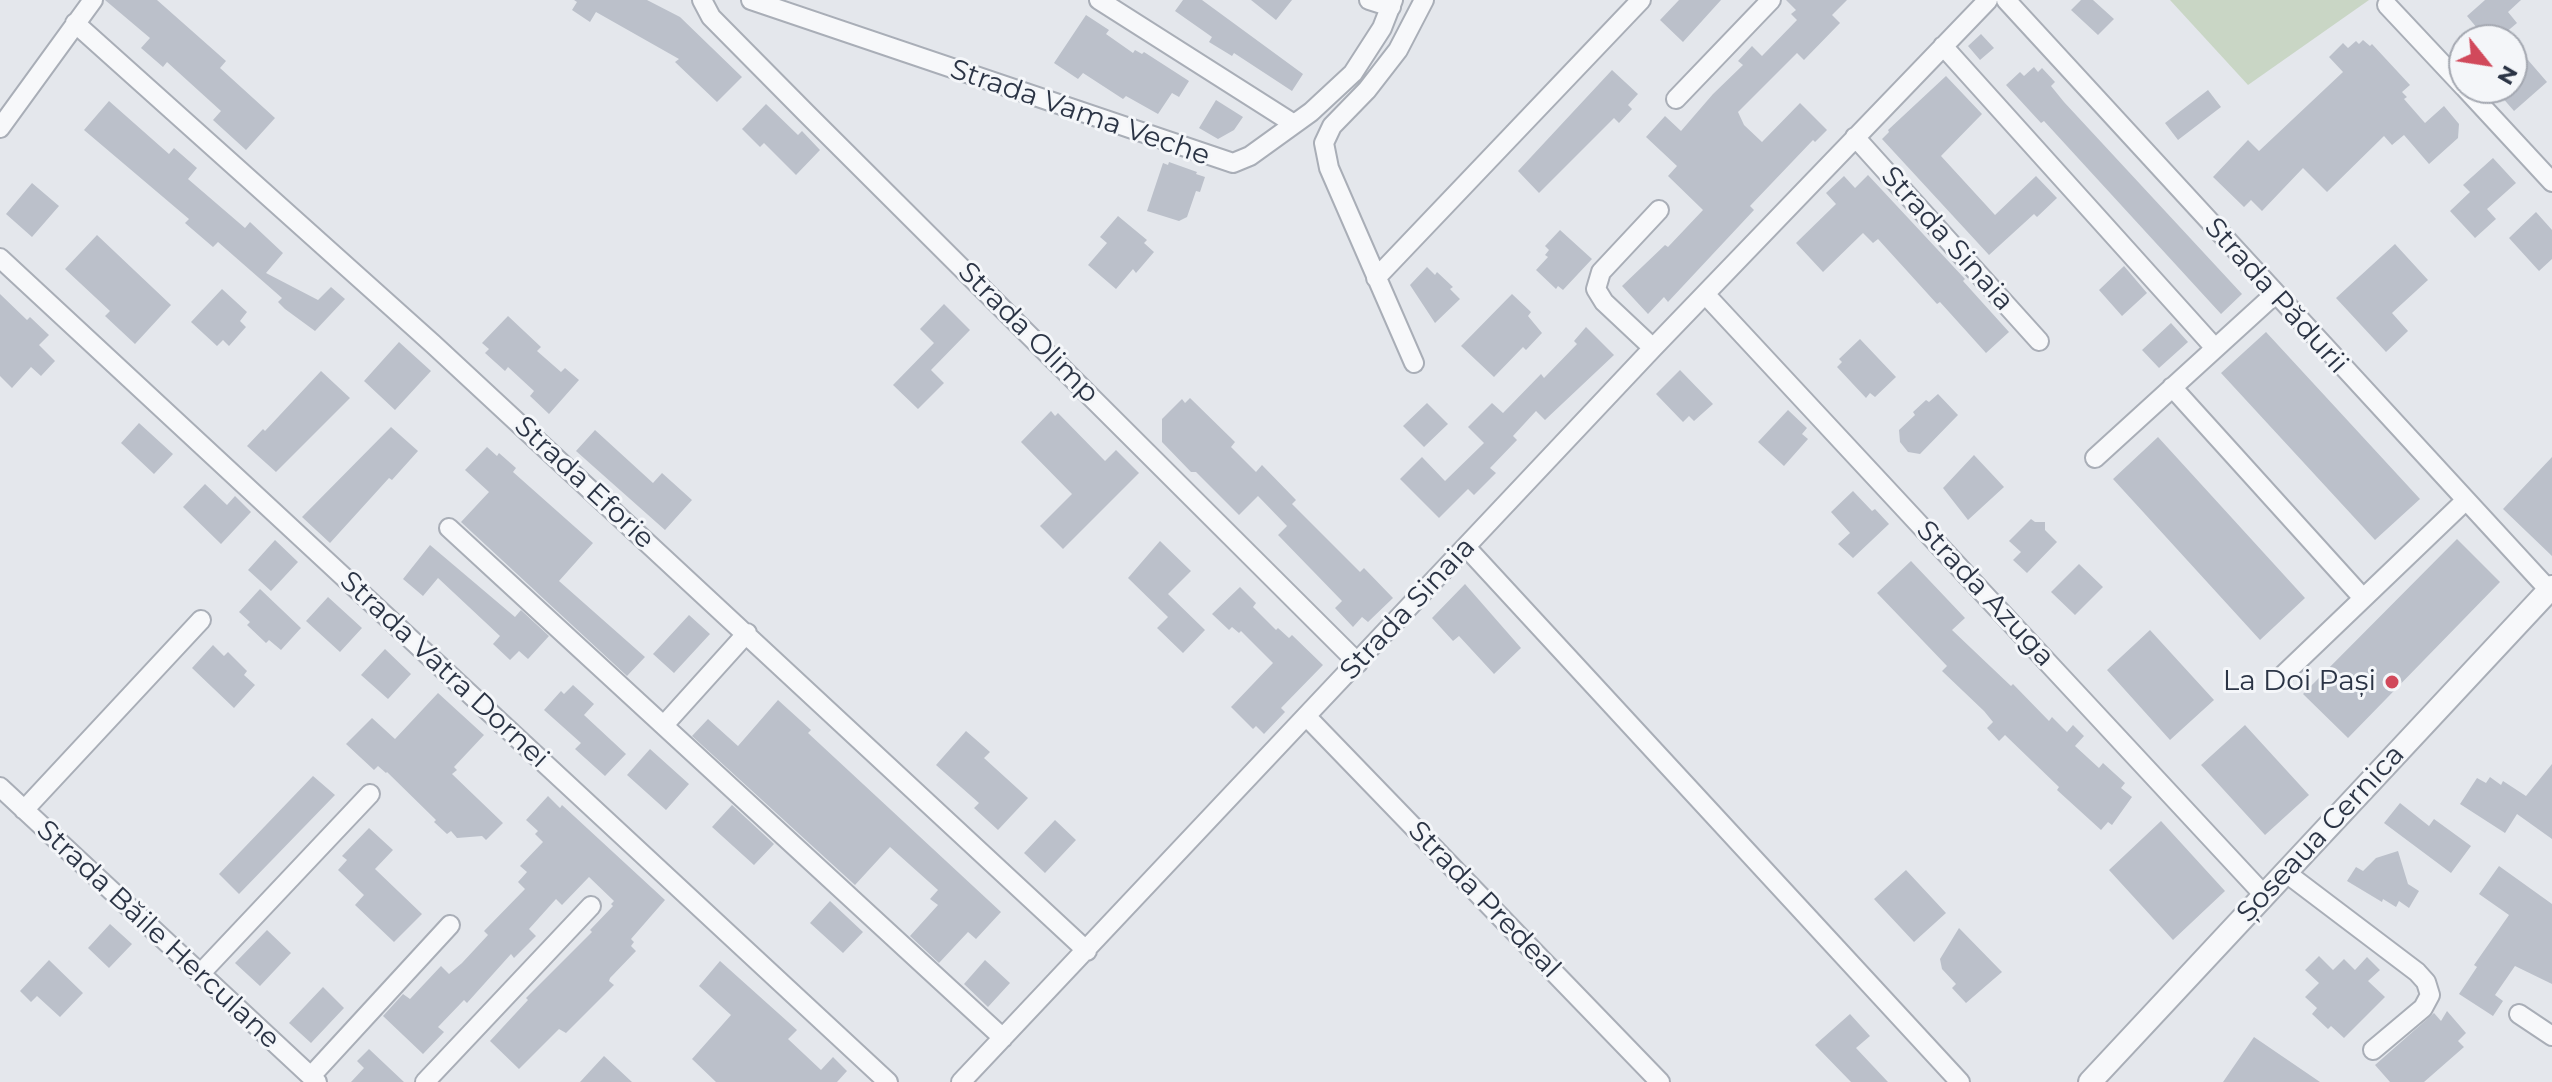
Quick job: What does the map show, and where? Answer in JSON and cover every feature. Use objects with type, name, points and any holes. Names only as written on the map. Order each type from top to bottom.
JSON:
[{"type":"street","points":[[0,128],[93,0]]},
{"type":"street","name":"Strada Olimp","points":[[702,0],[711,17],[767,74],[1358,663]]},
{"type":"street","name":"Strada Vama Veche","points":[[751,0],[1233,163],[1294,124],[1353,73],[1382,28],[1392,3]]},
{"type":"street","points":[[1099,0],[1294,124]]},
{"type":"street","points":[[1369,0],[1392,3]]},
{"type":"street","points":[[1414,363],[1329,168],[1324,143],[1332,126],[1367,90],[1398,50],[1424,0]]},
{"type":"street","points":[[1376,278],[1641,0]]},
{"type":"street","points":[[1676,99],[1771,0]]},
{"type":"street","name":"Strada Sinaia","points":[[961,1082],[1653,348],[1988,0]]},
{"type":"street","name":"Strada Pădurii","points":[[2006,0],[2465,501],[2548,596]]},
{"type":"street","points":[[2387,5],[2448,71]]},
{"type":"street","name":"Strada Eforie","points":[[75,23],[433,344],[1087,951]]},
{"type":"street","points":[[1943,46],[2215,348]]},
{"type":"street","points":[[2479,104],[2552,182]]},
{"type":"street","name":"Strada Sinaia","points":[[1855,137],[2039,341]]},
{"type":"street","points":[[1653,348],[1604,302],[1596,289],[1601,272],[1659,210]]},
{"type":"street","name":"Strada Vatra Dornei","points":[[0,258],[888,1082]]},
{"type":"street","name":"Strada Azuga","points":[[1705,294],[2264,895]]},
{"type":"street","points":[[2095,458],[2275,294]]},
{"type":"street","points":[[2172,387],[2363,598]]},
{"type":"street","points":[[2278,680],[2465,501]]},
{"type":"street","points":[[449,528],[1003,1038]]},
{"type":"street","points":[[1466,547],[1960,1082]]},
{"type":"street","name":"Șoseaua Cernica","points":[[2090,1082],[2548,596]]},
{"type":"street","points":[[24,810],[201,620]]},
{"type":"street","points":[[664,725],[747,633]]},
{"type":"street","name":"Strada Predeal","points":[[1307,717],[1660,1082]]},
{"type":"street","name":"Strada Băile Herculane","points":[[0,787],[314,1079]]},
{"type":"street","points":[[200,974],[370,794]]},
{"type":"street","points":[[2285,872],[2426,982],[2430,995],[2423,1008],[2373,1050]]},
{"type":"street","points":[[425,1082],[591,906]]},
{"type":"street","points":[[314,1079],[450,925]]},
{"type":"street","points":[[2519,1014],[2552,1036]]},
{"type":"green space","points":[[2170,0],[2369,0],[2248,85]]},
{"type":"building","points":[[105,0],[157,0],[226,61],[220,68],[275,118],[246,150],[213,120],[221,111],[167,62],[163,67],[141,48],[150,38]]},
{"type":"building","points":[[574,0],[647,0],[680,17],[742,77],[717,102],[675,62],[679,59],[596,12],[590,22],[572,10],[577,2]]},
{"type":"building","points":[[1183,0],[1202,0],[1303,74],[1292,91],[1234,53],[1232,56],[1209,42],[1212,37],[1175,11]]},
{"type":"building","points":[[1251,0],[1292,0],[1276,20]]},
{"type":"building","points":[[1679,0],[1721,0],[1683,42],[1660,20]]},
{"type":"building","points":[[1786,0],[1847,0],[1832,15],[1840,23],[1804,60],[1797,53],[1738,112],[1744,125],[1762,142],[1800,103],[1827,130],[1815,142],[1813,140],[1750,206],[1754,210],[1668,302],[1664,297],[1648,314],[1622,286],[1665,245],[1668,247],[1703,210],[1668,176],[1677,166],[1646,137],[1665,116],[1681,131],[1743,65],[1738,61],[1752,46],[1762,56],[1797,20],[1791,14],[1796,10]]},
{"type":"building","points":[[2081,0],[2093,0],[2114,19],[2098,35],[2071,10]]},
{"type":"building","points":[[2485,0],[2521,0],[2508,12],[2516,24],[2474,24],[2467,16]]},
{"type":"building","points":[[1086,15],[1109,30],[1106,34],[1133,53],[1135,50],[1144,52],[1189,81],[1179,97],[1172,93],[1158,114],[1126,96],[1123,99],[1083,73],[1078,79],[1054,63]]},
{"type":"building","points":[[1981,34],[1994,48],[1980,60],[1968,46]]},
{"type":"building","points":[[2363,40],[2370,46],[2372,44],[2410,85],[2402,92],[2407,97],[2404,99],[2425,123],[2444,106],[2459,124],[2458,138],[2429,164],[2404,135],[2392,145],[2384,136],[2327,192],[2303,168],[2262,211],[2251,200],[2244,207],[2213,177],[2248,140],[2259,151],[2343,72],[2329,57],[2343,43],[2348,48],[2356,41],[2359,44]]},
{"type":"building","points":[[2528,60],[2547,82],[2528,99]]},
{"type":"building","points":[[2034,67],[2038,72],[2042,68],[2055,82],[2051,86],[2064,102],[2242,294],[2221,314],[2044,121],[2041,123],[2006,85],[2020,72],[2024,76]]},
{"type":"building","points":[[1612,70],[1638,94],[1628,105],[1632,109],[1619,123],[1614,118],[1539,193],[1518,171]]},
{"type":"building","points":[[1946,76],[1982,114],[1941,156],[1995,215],[2036,176],[2057,198],[2037,217],[2034,214],[1989,255],[1882,139]]},
{"type":"building","points":[[2208,90],[2221,107],[2178,140],[2165,123]]},
{"type":"building","points":[[1216,100],[1243,117],[1234,130],[1218,139],[1199,128]]},
{"type":"building","points":[[109,101],[169,154],[174,148],[197,168],[188,179],[245,228],[250,222],[283,253],[266,273],[318,300],[331,287],[345,299],[315,331],[285,309],[278,302],[282,298],[218,242],[213,247],[185,223],[189,219],[84,130]]},
{"type":"building","points":[[766,104],[798,135],[802,131],[820,150],[796,175],[764,143],[760,147],[742,129]]},
{"type":"building","points":[[2508,104],[2522,104],[2514,111]]},
{"type":"building","points":[[2493,158],[2516,183],[2487,209],[2496,219],[2475,238],[2450,211],[2470,192],[2463,185]]},
{"type":"building","points":[[1169,162],[1205,177],[1200,192],[1196,191],[1187,217],[1179,221],[1147,211],[1163,163],[1168,165]]},
{"type":"building","points":[[1868,175],[1965,279],[1963,281],[2009,332],[1986,353],[1878,239],[1873,243],[1863,233],[1823,272],[1796,243],[1836,204],[1826,193],[1844,176],[1855,188]]},
{"type":"building","points":[[32,183],[59,206],[32,237],[6,214]]},
{"type":"building","points":[[2536,212],[2552,230],[2552,259],[2539,271],[2509,238]]},
{"type":"building","points":[[1118,216],[1147,240],[1144,243],[1154,252],[1136,273],[1133,269],[1116,289],[1088,265],[1107,243],[1100,237]]},
{"type":"building","points":[[1560,230],[1592,259],[1563,290],[1558,286],[1556,289],[1536,270],[1548,257],[1545,255],[1549,250],[1545,246]]},
{"type":"building","points":[[97,235],[171,305],[135,344],[105,316],[110,311],[65,269]]},
{"type":"building","points":[[2395,244],[2428,280],[2392,313],[2408,331],[2386,352],[2336,298]]},
{"type":"building","points":[[2124,266],[2147,293],[2122,316],[2099,290]]},
{"type":"building","points":[[1427,267],[1453,287],[1450,289],[1460,299],[1435,323],[1410,285]]},
{"type":"building","points":[[222,289],[247,312],[240,321],[246,327],[229,346],[223,340],[217,346],[191,322]]},
{"type":"building","points":[[0,294],[27,320],[30,317],[49,335],[39,345],[55,361],[41,376],[31,367],[12,388],[0,376]]},
{"type":"building","points":[[1512,294],[1531,312],[1528,316],[1542,333],[1526,350],[1523,347],[1494,377],[1461,346]]},
{"type":"building","points":[[944,304],[970,330],[931,370],[944,383],[918,409],[893,385],[934,343],[920,329]]},
{"type":"building","points":[[508,316],[541,347],[537,351],[561,372],[565,368],[579,380],[549,414],[530,396],[534,391],[508,367],[505,371],[485,353],[489,349],[482,343]]},
{"type":"building","points":[[2171,323],[2188,342],[2159,368],[2142,350]]},
{"type":"building","points":[[1586,327],[1614,355],[1545,420],[1536,411],[1513,436],[1517,440],[1490,468],[1496,473],[1474,495],[1468,489],[1439,518],[1400,479],[1422,457],[1445,481],[1484,443],[1468,427],[1492,403],[1503,413],[1541,374],[1544,378],[1577,344],[1574,341]]},
{"type":"building","points":[[2266,332],[2420,499],[2375,540],[2221,373]]},
{"type":"building","points":[[1860,339],[1896,377],[1875,397],[1870,393],[1866,398],[1837,367],[1842,362],[1839,359]]},
{"type":"building","points":[[399,342],[431,371],[395,410],[364,381]]},
{"type":"building","points":[[1680,370],[1713,404],[1694,421],[1689,416],[1683,422],[1656,394]]},
{"type":"building","points":[[321,371],[350,398],[276,472],[247,446]]},
{"type":"building","points":[[1938,394],[1958,415],[1920,454],[1908,452],[1900,442],[1899,430],[1926,400],[1929,402]]},
{"type":"building","points":[[1190,398],[1235,442],[1231,447],[1256,472],[1262,465],[1296,500],[1292,504],[1360,572],[1364,568],[1393,598],[1368,622],[1362,617],[1353,627],[1335,608],[1342,601],[1278,535],[1287,526],[1258,496],[1239,515],[1162,442],[1162,419],[1182,399],[1185,403]]},
{"type":"building","points":[[1427,403],[1448,424],[1424,447],[1403,426]]},
{"type":"building","points":[[1788,410],[1807,428],[1802,434],[1808,439],[1784,466],[1758,442]]},
{"type":"building","points":[[1051,411],[1055,416],[1058,413],[1105,461],[1116,450],[1139,473],[1063,549],[1040,526],[1072,494],[1021,442]]},
{"type":"building","points":[[139,423],[173,454],[154,474],[121,443]]},
{"type":"building","points":[[391,427],[418,451],[330,543],[302,517]]},
{"type":"building","points":[[595,430],[653,483],[662,473],[692,500],[665,530],[576,451]]},
{"type":"building","points":[[2158,437],[2305,598],[2260,640],[2113,479]]},
{"type":"building","points":[[487,447],[516,468],[513,472],[593,543],[559,581],[645,657],[627,676],[461,522],[489,492],[465,470]]},
{"type":"building","points":[[1974,455],[2004,487],[1968,520],[1943,488]]},
{"type":"building","points":[[2552,457],[2552,556],[2503,509]]},
{"type":"building","points":[[205,484],[227,505],[235,496],[251,512],[221,544],[183,507]]},
{"type":"building","points":[[1853,491],[1889,524],[1853,558],[1838,544],[1850,533],[1831,512]]},
{"type":"building","points":[[2031,519],[2045,522],[2045,530],[2057,542],[2027,573],[2013,560],[2021,552],[2009,541]]},
{"type":"building","points":[[2457,539],[2500,582],[2348,738],[2303,694]]},
{"type":"building","points":[[275,540],[298,562],[271,591],[248,570]]},
{"type":"building","points":[[1160,541],[1191,571],[1168,594],[1205,630],[1183,653],[1157,628],[1168,617],[1128,578]]},
{"type":"building","points":[[430,545],[515,617],[521,610],[549,636],[528,659],[519,651],[510,660],[493,644],[500,636],[438,578],[423,596],[403,579]]},
{"type":"building","points":[[1911,561],[1965,618],[1952,630],[2049,721],[2052,717],[2067,732],[2073,725],[2084,736],[2075,746],[2099,768],[2103,763],[2125,783],[2121,788],[2132,797],[2112,825],[2108,822],[2101,830],[2057,790],[2059,787],[2005,735],[1999,741],[1987,728],[1993,722],[1942,671],[1947,666],[1877,593]]},
{"type":"building","points":[[2079,564],[2103,587],[2075,615],[2051,592]]},
{"type":"building","points":[[1465,584],[1521,648],[1494,674],[1459,636],[1453,641],[1432,618]]},
{"type":"building","points":[[1240,587],[1256,603],[1253,607],[1276,630],[1278,628],[1289,638],[1292,635],[1323,665],[1281,708],[1285,712],[1264,734],[1256,726],[1253,729],[1231,707],[1273,663],[1241,631],[1239,633],[1232,627],[1229,630],[1212,614]]},
{"type":"building","points":[[260,589],[301,628],[281,650],[269,640],[266,643],[247,625],[250,622],[239,612]]},
{"type":"building","points":[[328,597],[362,628],[340,652],[306,621]]},
{"type":"building","points":[[689,615],[710,634],[674,673],[653,654]]},
{"type":"building","points":[[2150,630],[2214,700],[2170,740],[2107,670]]},
{"type":"building","points":[[213,645],[224,656],[228,652],[247,671],[244,675],[255,685],[234,708],[192,668]]},
{"type":"building","points":[[385,649],[411,674],[388,699],[361,675]]},
{"type":"building","points":[[573,685],[594,704],[584,715],[626,754],[605,776],[575,749],[581,743],[544,710],[561,691],[564,694]]},
{"type":"building","points":[[438,693],[484,735],[454,767],[457,770],[452,774],[503,823],[486,840],[482,836],[457,838],[451,831],[447,834],[387,772],[378,766],[374,770],[346,744],[372,718],[395,739]]},
{"type":"building","points":[[778,700],[811,730],[808,733],[1001,912],[976,939],[968,932],[939,963],[910,936],[938,905],[930,899],[938,890],[890,847],[855,885],[692,736],[708,719],[738,746]]},
{"type":"building","points":[[2245,725],[2309,795],[2265,835],[2201,765]]},
{"type":"building","points":[[966,731],[990,752],[984,758],[1028,798],[998,830],[974,808],[979,803],[936,765]]},
{"type":"building","points":[[650,749],[689,784],[666,810],[627,775]]},
{"type":"building","points":[[2552,764],[2552,839],[2517,814],[2505,833],[2460,804],[2477,778],[2486,783],[2490,777],[2501,785],[2503,781],[2526,796]]},
{"type":"building","points":[[313,776],[335,795],[239,894],[219,874]]},
{"type":"building","points":[[548,796],[560,808],[562,805],[665,900],[631,939],[634,942],[631,946],[636,951],[610,978],[614,985],[566,1033],[559,1029],[519,1069],[490,1041],[613,906],[614,901],[589,877],[562,905],[556,899],[529,929],[536,936],[514,958],[511,954],[467,1003],[464,1000],[438,1027],[444,1032],[423,1054],[383,1016],[403,994],[410,999],[441,966],[449,974],[462,963],[488,935],[484,931],[525,889],[518,882],[527,872],[520,866],[543,842],[535,834],[538,831],[526,820]]},
{"type":"building","points":[[2400,803],[2429,826],[2434,819],[2471,846],[2451,873],[2384,823]]},
{"type":"building","points":[[732,805],[774,844],[754,865],[712,827]]},
{"type":"building","points":[[1055,820],[1076,840],[1045,873],[1024,853]]},
{"type":"building","points":[[2161,821],[2225,891],[2173,940],[2109,870]]},
{"type":"building","points":[[369,828],[393,850],[375,869],[422,914],[394,942],[355,905],[364,895],[338,870],[347,860],[342,856]]},
{"type":"building","points":[[2398,851],[2408,884],[2419,891],[2409,908],[2399,901],[2396,907],[2383,899],[2382,902],[2347,881],[2356,867],[2363,871],[2376,858]]},
{"type":"building","points":[[2499,866],[2552,904],[2552,984],[2515,966],[2495,995],[2503,1001],[2493,1016],[2459,994],[2477,967],[2474,965],[2509,915],[2479,894]]},
{"type":"building","points":[[1906,870],[1946,913],[1914,942],[1874,899]]},
{"type":"building","points":[[830,901],[863,932],[843,953],[810,923]]},
{"type":"building","points":[[110,924],[132,944],[109,968],[88,948]]},
{"type":"building","points":[[1959,928],[2002,972],[1966,1003],[1952,988],[1956,984],[1942,969],[1940,959]]},
{"type":"building","points":[[267,930],[291,953],[260,986],[235,963]]},
{"type":"building","points":[[2319,956],[2333,970],[2344,959],[2355,970],[2367,957],[2380,970],[2368,981],[2385,997],[2344,1038],[2312,1014],[2317,1008],[2305,997],[2319,983],[2305,970]]},
{"type":"building","points":[[49,960],[83,993],[60,1017],[37,996],[31,1002],[20,991]]},
{"type":"building","points":[[985,960],[1010,983],[988,1007],[964,984]]},
{"type":"building","points":[[720,961],[797,1030],[788,1039],[821,1070],[833,1057],[847,1071],[837,1082],[716,1082],[692,1059],[731,1015],[699,986]]},
{"type":"building","points":[[323,987],[344,1008],[311,1043],[289,1023]]},
{"type":"building","points":[[2447,1011],[2466,1033],[2458,1041],[2464,1047],[2424,1082],[2390,1082],[2375,1065],[2434,1013],[2441,1021]]},
{"type":"building","points":[[1850,1014],[1870,1036],[1856,1048],[1888,1082],[1851,1082],[1815,1045]]},
{"type":"building","points":[[2254,1037],[2320,1082],[2223,1082]]},
{"type":"building","points":[[369,1049],[404,1082],[351,1082],[364,1068],[357,1061]]},
{"type":"building","points":[[604,1056],[632,1082],[580,1082]]},
{"type":"place","name":"La Doi Pași","points":[[2392,682]]}]
